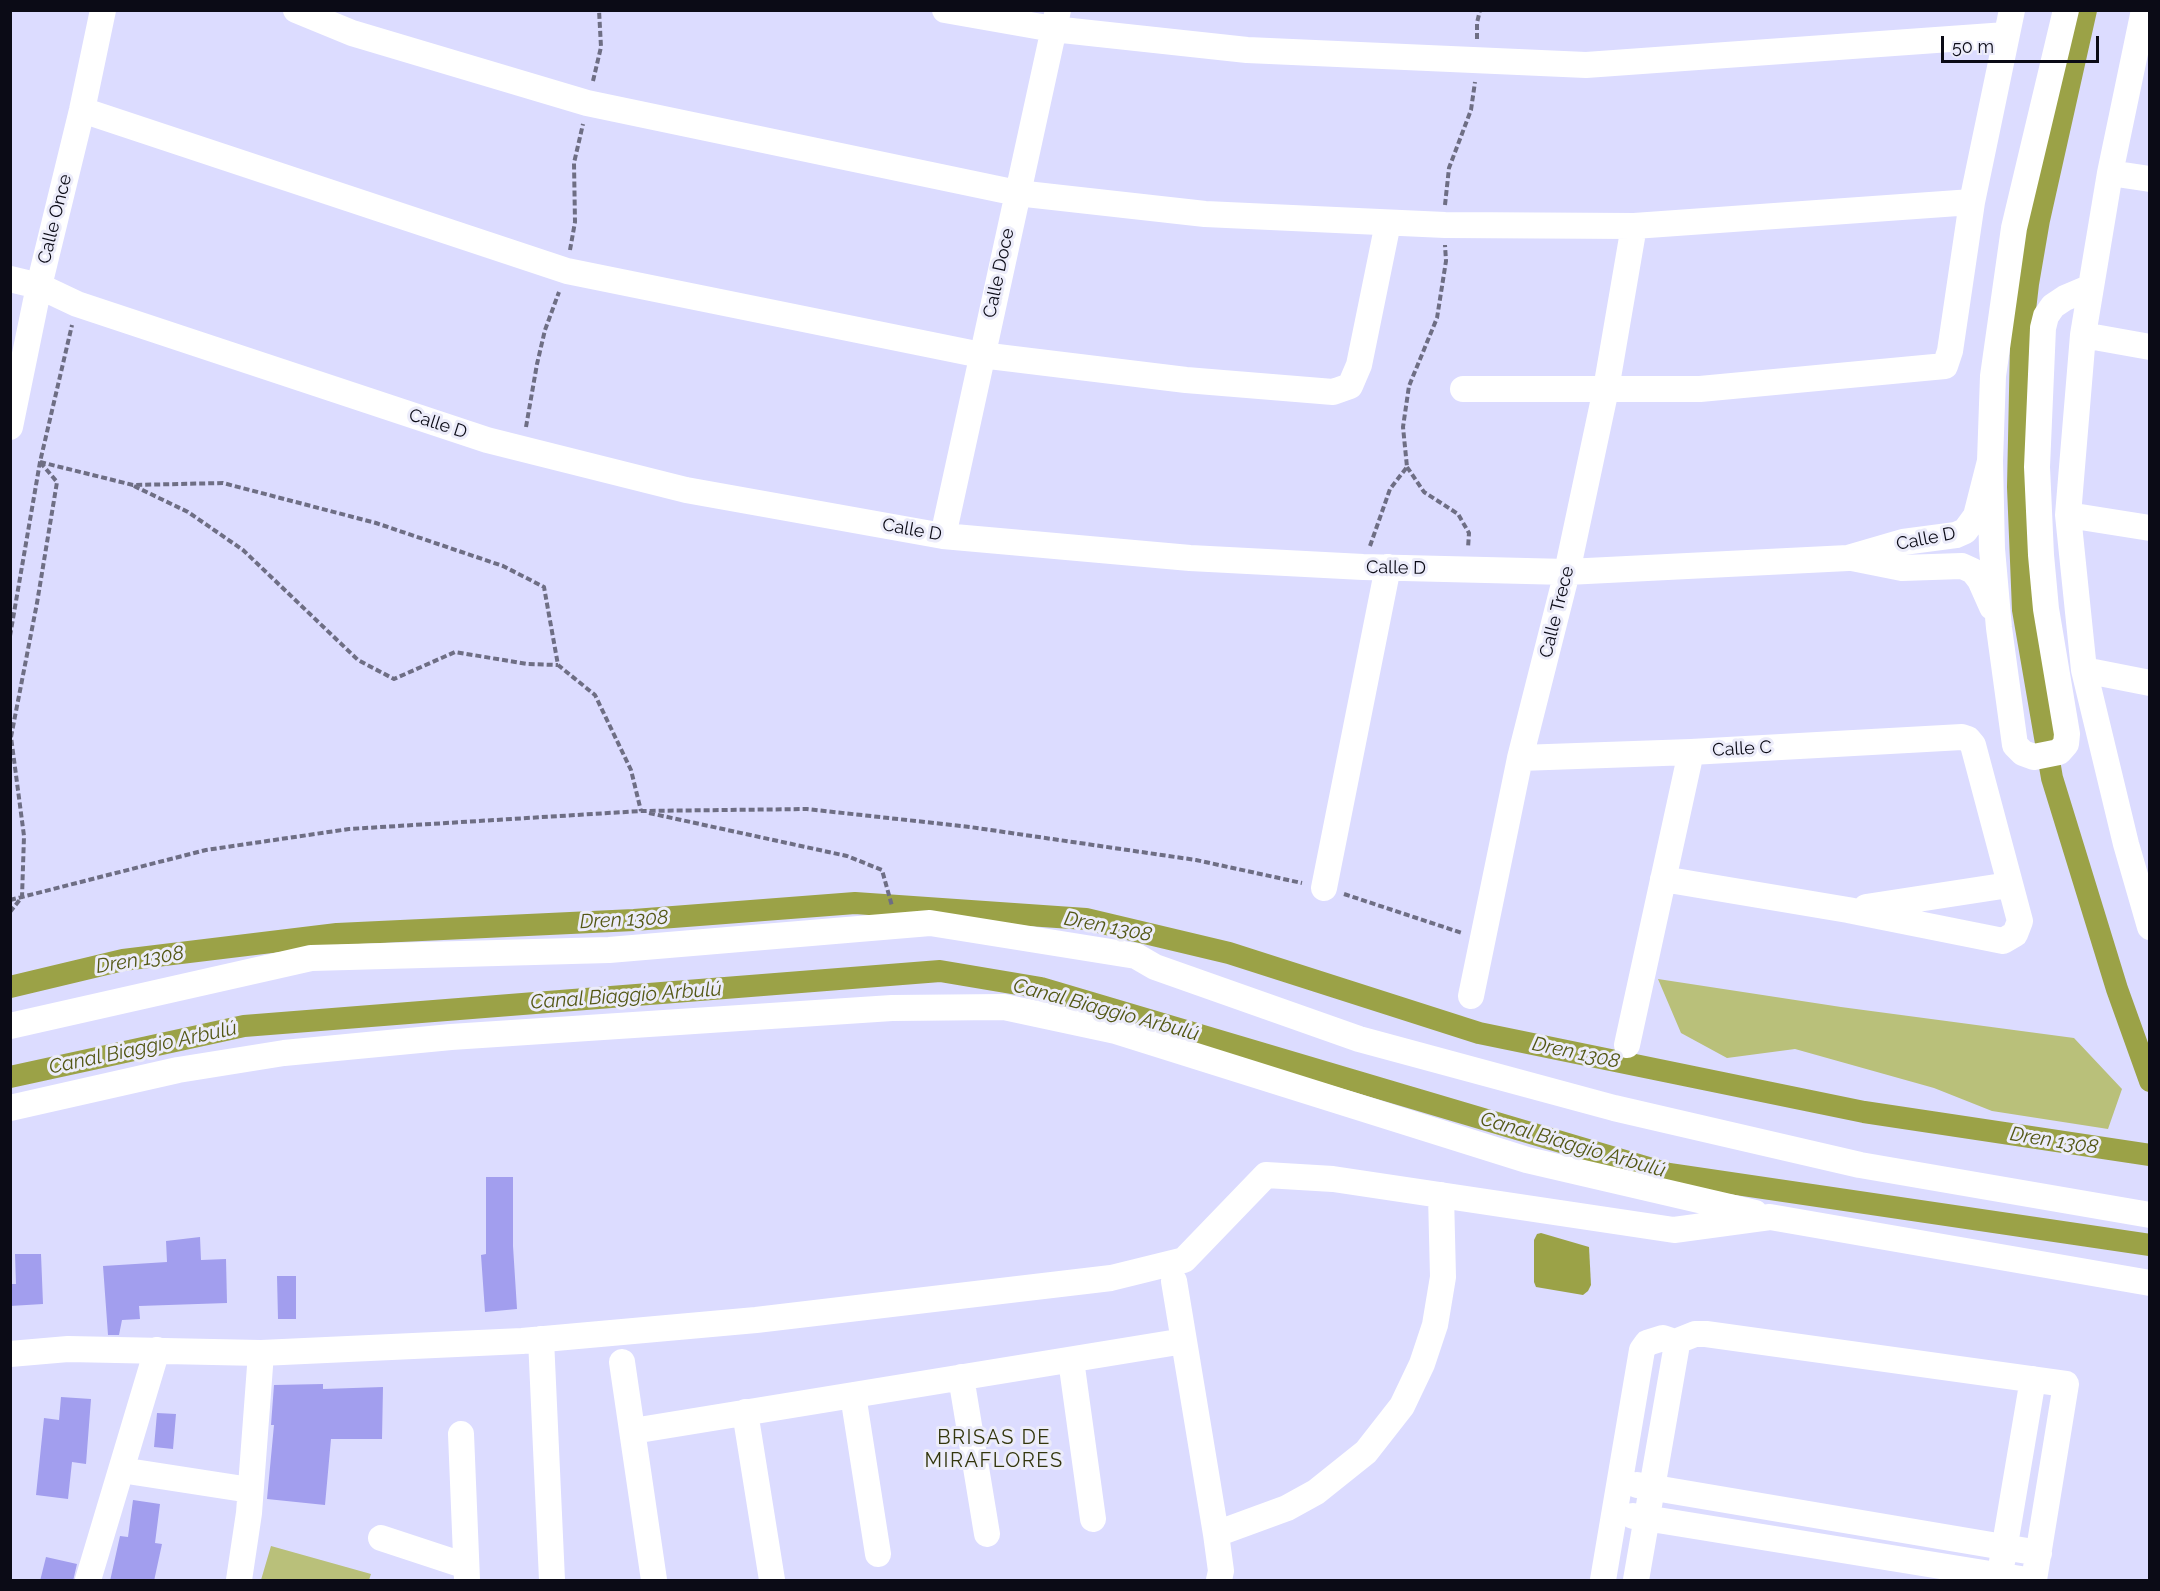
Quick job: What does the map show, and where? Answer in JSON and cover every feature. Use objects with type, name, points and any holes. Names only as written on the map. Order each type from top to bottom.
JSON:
[{"type":"street","name":"Calle Once","points":[[10,427],[39,286],[82,110],[103,10]]},
{"type":"street","points":[[296,10],[352,33],[588,103],[1017,193],[1205,214],[1445,225],[1634,226],[1972,202]]},
{"type":"street","points":[[945,10],[1055,20],[1247,50],[1586,65],[2009,23],[1972,202],[1950,351],[1944,366],[1700,389],[1463,389]]},
{"type":"street","points":[[2066,10],[2014,228],[1993,376],[1989,461],[1992,549],[1999,628],[2015,745],[2022,753],[2034,757],[2059,752],[2066,744],[2067,734],[2046,609],[2038,500],[2038,422],[2043,328],[2046,316],[2053,306],[2091,287]]},
{"type":"street","points":[[2144,10],[2110,172],[2083,335],[2068,515],[2084,670],[2138,846],[2150,927]]},
{"type":"street","name":"Calle Doce","points":[[943,536],[1055,20]]},
{"type":"street","points":[[82,110],[567,271],[981,355],[1186,380],[1333,392],[1350,386],[1359,365],[1388,223]]},
{"type":"street","points":[[2110,172],[2150,179]]},
{"type":"street","name":"Calle Trece","points":[[1471,996],[1521,758],[1567,573],[1606,389],[1634,226]]},
{"type":"street","name":"Calle D","points":[[10,279],[39,286],[77,304],[487,440],[686,490],[943,536],[1190,558],[1567,573],[1848,558],[1903,542],[1956,535],[1965,531],[1976,516],[1989,461]]},
{"type":"street","points":[[2083,335],[2150,347]]},
{"type":"street","points":[[2068,515],[2150,528]]},
{"type":"street","name":"Calle D","points":[[1848,558],[1902,568],[1962,566],[1968,568],[1980,580],[1999,628]]},
{"type":"street","points":[[1324,888],[1376,567]]},
{"type":"street","points":[[2084,670],[2150,683]]},
{"type":"street","name":"Calle C","points":[[1521,758],[1691,752],[1962,737],[1973,744],[2009,885]]},
{"type":"street","points":[[1627,1045],[1691,752]]},
{"type":"street","points":[[1663,879],[1848,910],[2003,941],[2011,938],[2018,929],[2020,921],[2009,885],[1848,910]]},
{"type":"street","points":[[1959,893],[1954,900],[1951,913],[1954,925],[1959,932]]},
{"type":"street","points":[[10,1026],[311,958],[609,950],[930,923],[1136,956],[1155,967],[1359,1039],[1614,1108],[1860,1166],[2150,1215]]},
{"type":"street","points":[[10,1108],[178,1070],[284,1053],[451,1037],[892,1008],[1004,1007],[1116,1031],[1527,1160],[1770,1217],[2150,1283]]},
{"type":"street","points":[[10,1354],[68,1348],[261,1353],[366,1349],[542,1351],[756,1320],[1111,1278],[1184,1260],[1266,1175],[1333,1179],[1674,1230],[1770,1217]]},
{"type":"street","points":[[1216,1534],[1287,1509],[1316,1492],[1366,1452],[1402,1406],[1422,1364],[1435,1325],[1443,1277],[1442,1195]]},
{"type":"street","points":[[1174,1281],[1216,1534],[1221,1571],[1219,1581]]},
{"type":"street","points":[[1603,1581],[1642,1350],[1647,1343],[1663,1338],[1675,1342],[1695,1334],[1706,1334],[2066,1384],[2034,1581]]},
{"type":"street","points":[[633,1431],[1184,1341]]},
{"type":"street","points":[[1636,1581],[1675,1359],[1675,1342]]},
{"type":"street","points":[[88,1581],[157,1350]]},
{"type":"street","points":[[542,1351],[552,1581]]},
{"type":"street","points":[[239,1581],[250,1490],[261,1353]]},
{"type":"street","points":[[1071,1360],[1093,1519]]},
{"type":"street","points":[[622,1362],[654,1581]]},
{"type":"street","points":[[961,1377],[987,1534]]},
{"type":"street","points":[[2000,1578],[2033,1379]]},
{"type":"street","points":[[853,1395],[878,1554]]},
{"type":"street","points":[[745,1412],[772,1581]]},
{"type":"street","points":[[381,1538],[466,1573],[461,1434]]},
{"type":"street","points":[[121,1470],[250,1490]]},
{"type":"street","points":[[1620,1482],[2039,1553]]},
{"type":"street","points":[[1615,1513],[2027,1581]]},
{"type":"path","points":[[522,448],[545,330],[567,271],[574,222],[574,163],[601,46],[599,10]]},
{"type":"path","points":[[1467,570],[1469,533],[1458,514],[1424,492],[1407,467],[1404,427],[1409,386],[1437,318],[1446,261],[1445,225],[1449,168],[1471,110],[1478,59],[1477,23],[1480,10]]},
{"type":"path","points":[[10,636],[40,462],[77,304]]},
{"type":"path","points":[[40,462],[133,485],[188,512],[243,550],[358,660],[394,679],[455,652],[527,664],[558,665],[596,695],[631,770],[641,811]]},
{"type":"path","points":[[10,912],[22,897],[24,836],[11,736],[38,603],[57,482],[40,462]]},
{"type":"path","points":[[1376,567],[1390,489],[1407,467]]},
{"type":"path","points":[[133,485],[223,483],[376,523],[503,566],[544,587],[558,665]]},
{"type":"path","points":[[10,900],[206,850],[349,829],[641,811],[807,809],[970,826],[1196,860],[1324,888],[1483,939]]},
{"type":"path","points":[[641,811],[847,856],[882,870],[888,891]]},
{"type":"shaded area","points":[[1658,979],[1841,1007],[2074,1038],[2122,1089],[2108,1129],[1992,1111],[1934,1088],[1795,1049],[1727,1058],[1681,1033]]},
{"type":"shaded area","points":[[1541,1233],[1589,1247],[1591,1285],[1583,1295],[1536,1287],[1534,1240],[1537,1234]]},
{"type":"shaded area","points":[[271,1546],[371,1574],[369,1580],[261,1580]]},
{"type":"building","points":[[486,1177],[513,1177],[513,1246],[517,1309],[485,1312],[481,1255],[486,1254]]},
{"type":"building","points":[[200,1237],[201,1260],[226,1259],[227,1303],[139,1306],[140,1319],[122,1320],[119,1335],[108,1335],[103,1266],[167,1262],[166,1241]]},
{"type":"building","points":[[15,1254],[41,1254],[43,1304],[10,1306],[10,1284],[16,1284]]},
{"type":"building","points":[[277,1276],[296,1276],[296,1319],[278,1319]]},
{"type":"building","points":[[323,1384],[323,1389],[383,1387],[382,1439],[331,1439],[325,1505],[267,1499],[274,1425],[271,1425],[274,1385]]},
{"type":"building","points":[[61,1397],[91,1399],[86,1464],[72,1462],[68,1499],[36,1495],[44,1418],[59,1420]]},
{"type":"building","points":[[157,1413],[176,1414],[173,1449],[154,1447]]},
{"type":"building","points":[[133,1500],[160,1504],[155,1543],[162,1544],[154,1581],[110,1581],[120,1536],[128,1537]]},
{"type":"building","points":[[46,1557],[77,1564],[73,1581],[40,1581]]},
{"type":"waterway","points":[[2086,10],[2039,220],[2021,344],[2018,487],[2023,610],[2052,778],[2117,989],[2150,1081]]},
{"type":"waterway","name":"Dren 1308","points":[[10,987],[123,960],[337,934],[634,920],[855,903],[1086,919],[1229,953],[1479,1033],[1864,1112],[2150,1155]]},
{"type":"waterway","name":"Canal Biaggio Arbulú","points":[[10,1077],[244,1026],[940,971],[1041,988],[1669,1174],[2150,1245]]},
{"type":"district","name":"BRISAS DE MIRAFLORES","points":[[994,1450]]}]
